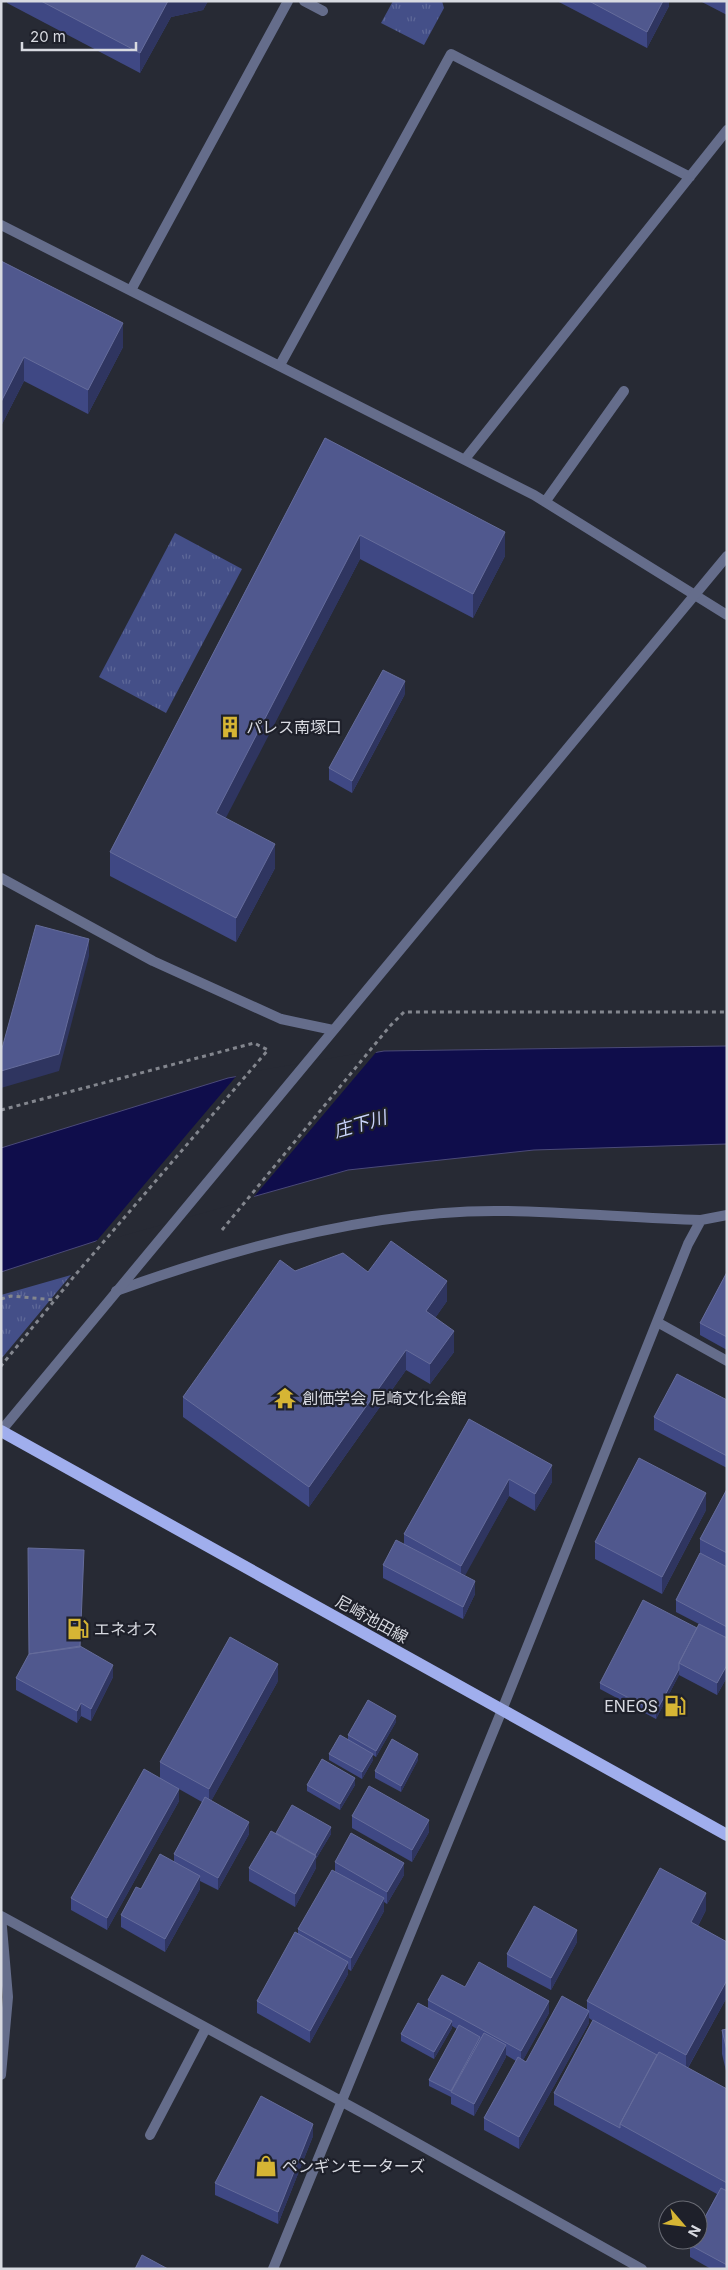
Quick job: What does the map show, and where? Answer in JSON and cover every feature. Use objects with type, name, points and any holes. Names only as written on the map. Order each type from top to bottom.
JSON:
[{"type":"main road","name":"尼崎池田線","points":[[1,1431],[727,1835]]},
{"type":"street","points":[[131,290],[288,1]]},
{"type":"street","points":[[304,1],[323,11]]},
{"type":"street","points":[[280,365],[451,54],[690,177]]},
{"type":"street","points":[[465,459],[727,130]]},
{"type":"street","points":[[1,225],[465,459],[544,502],[727,615]]},
{"type":"street","points":[[544,502],[624,391]]},
{"type":"street","points":[[1,1431],[155,1243],[727,556]]},
{"type":"street","points":[[1,878],[153,961],[272,1016],[281,1020],[333,1030]]},
{"type":"street","points":[[116,1291],[173,1270],[292,1237],[405,1216],[503,1211],[701,1220],[727,1216]]},
{"type":"street","points":[[273,2269],[502,1710],[688,1244],[701,1220]]},
{"type":"street","points":[[657,1322],[727,1361]]},
{"type":"street","points":[[1,1916],[342,2102],[642,2269]]},
{"type":"street","points":[[1,1916],[8,1997],[1,2075]]},
{"type":"street","points":[[150,2134],[206,2028]]},
{"type":"path","points":[[224,1228],[390,1026],[404,1012],[727,1012]]},
{"type":"path","points":[[1,1110],[254,1043],[268,1050],[1,1366]]},
{"type":"path","points":[[1,1299],[11,1296],[55,1300]]},
{"type":"green space","points":[[393,1],[442,1],[444,8],[424,45],[381,23]]},
{"type":"green space","points":[[175,533],[242,569],[166,713],[99,677]]},
{"type":"green space","points":[[71,1275],[1,1359],[1,1295]]},
{"type":"water","name":"庄下川","points":[[727,1046],[727,1144],[534,1150],[348,1170],[96,1241],[1,1272],[1,1148],[228,1078],[384,1051]]},
{"type":"pier","points":[[378,1050],[252,1199],[94,1244],[238,1074]]},
{"type":"building","points":[[41,1],[168,1],[140,53]]},
{"type":"building","points":[[589,1],[663,1],[647,32]]},
{"type":"building","points":[[1,261],[123,323],[88,390],[24,357],[1,402]]},
{"type":"building","name":"パレス南塚口","points":[[325,438],[505,532],[473,594],[360,535],[216,813],[275,844],[236,918],[110,852]]},
{"type":"building","points":[[383,670],[405,681],[352,781],[329,768]]},
{"type":"building","points":[[36,925],[89,939],[59,1054],[1,1071],[1,1052]]},
{"type":"building","points":[[391,1241],[447,1281],[426,1311],[454,1331],[430,1364],[406,1350],[309,1487],[183,1397],[280,1260],[295,1271],[343,1253],[368,1272]]},
{"type":"building","points":[[727,1272],[727,1337],[700,1323]]},
{"type":"building","points":[[677,1374],[727,1400],[727,1456],[654,1417]]},
{"type":"building","points":[[469,1419],[552,1465],[535,1494],[509,1479],[461,1566],[404,1534]]},
{"type":"building","points":[[639,1458],[706,1493],[662,1577],[595,1542]]},
{"type":"building","points":[[727,1489],[727,1553],[700,1539]]},
{"type":"building","points":[[396,1540],[475,1581],[463,1607],[383,1565]]},
{"type":"building","points":[[28,1548],[84,1550],[80,1647],[29,1654]]},
{"type":"building","points":[[700,1553],[727,1567],[727,1627],[676,1600]]},
{"type":"building","points":[[643,1600],[697,1628],[679,1663],[679,1669],[656,1712],[600,1683]]},
{"type":"building","points":[[699,1624],[727,1638],[727,1665],[717,1683],[679,1663]]},
{"type":"building","points":[[230,1637],[278,1664],[209,1789],[160,1762]]},
{"type":"building","points":[[80,1646],[113,1665],[91,1709],[81,1703],[77,1711],[16,1678],[29,1654]]},
{"type":"building","points":[[368,1700],[396,1716],[376,1751],[348,1735]]},
{"type":"building","points":[[340,1735],[373,1754],[362,1772],[329,1754]]},
{"type":"building","points":[[392,1739],[418,1754],[401,1786],[375,1771]]},
{"type":"building","points":[[322,1759],[355,1778],[340,1804],[307,1785]]},
{"type":"building","points":[[144,1769],[179,1789],[107,1918],[71,1898]]},
{"type":"building","points":[[369,1786],[429,1820],[412,1850],[352,1816]]},
{"type":"building","points":[[205,1797],[249,1822],[218,1878],[174,1854]]},
{"type":"building","points":[[292,1805],[331,1827],[315,1855],[276,1833]]},
{"type":"building","points":[[271,1831],[316,1856],[295,1894],[249,1868]]},
{"type":"building","points":[[351,1833],[404,1863],[387,1892],[335,1862]]},
{"type":"building","points":[[160,1854],[200,1876],[165,1939],[121,1915],[136,1887],[141,1889]]},
{"type":"building","points":[[660,1868],[706,1893],[691,1922],[727,1942],[727,1980],[686,2055],[587,2001]]},
{"type":"building","points":[[332,1870],[384,1898],[351,1958],[298,1929]]},
{"type":"building","points":[[534,1906],[577,1930],[551,1978],[507,1954]]},
{"type":"building","points":[[295,1932],[348,1962],[310,2031],[257,2001]]},
{"type":"building","points":[[479,1962],[549,2001],[521,2051],[428,2000],[442,1975],[465,1987]]},
{"type":"building","points":[[562,1996],[589,2011],[519,2137],[484,2118],[518,2057],[526,2062]]},
{"type":"building","points":[[418,2003],[452,2021],[434,2052],[401,2034]]},
{"type":"building","points":[[593,2020],[657,2055],[620,2124],[620,2128],[554,2093]]},
{"type":"building","points":[[459,2025],[480,2037],[451,2091],[429,2080]]},
{"type":"building","points":[[727,2029],[727,2051],[722,2030]]},
{"type":"building","points":[[484,2033],[506,2045],[474,2104],[451,2092]]},
{"type":"building","points":[[659,2052],[727,2089],[727,2183],[620,2124]]},
{"type":"building","name":"ペンギンモーターズ","points":[[261,2096],[313,2124],[278,2212],[215,2183]]},
{"type":"building","points":[[721,2188],[727,2191],[727,2265],[699,2250],[708,2250],[708,2212]]},
{"type":"building","points":[[142,2255],[168,2269],[135,2269]]},
{"type":"place","name":"パレス南塚口","points":[[230,727]]},
{"type":"place","name":"創価学会 尼崎文化会館","points":[[285,1398]]},
{"type":"place","name":"エネオス","points":[[78,1629]]},
{"type":"place","name":"ENEOS","points":[[675,1706]]},
{"type":"place","name":"ペンギンモーターズ","points":[[266,2166]]}]
